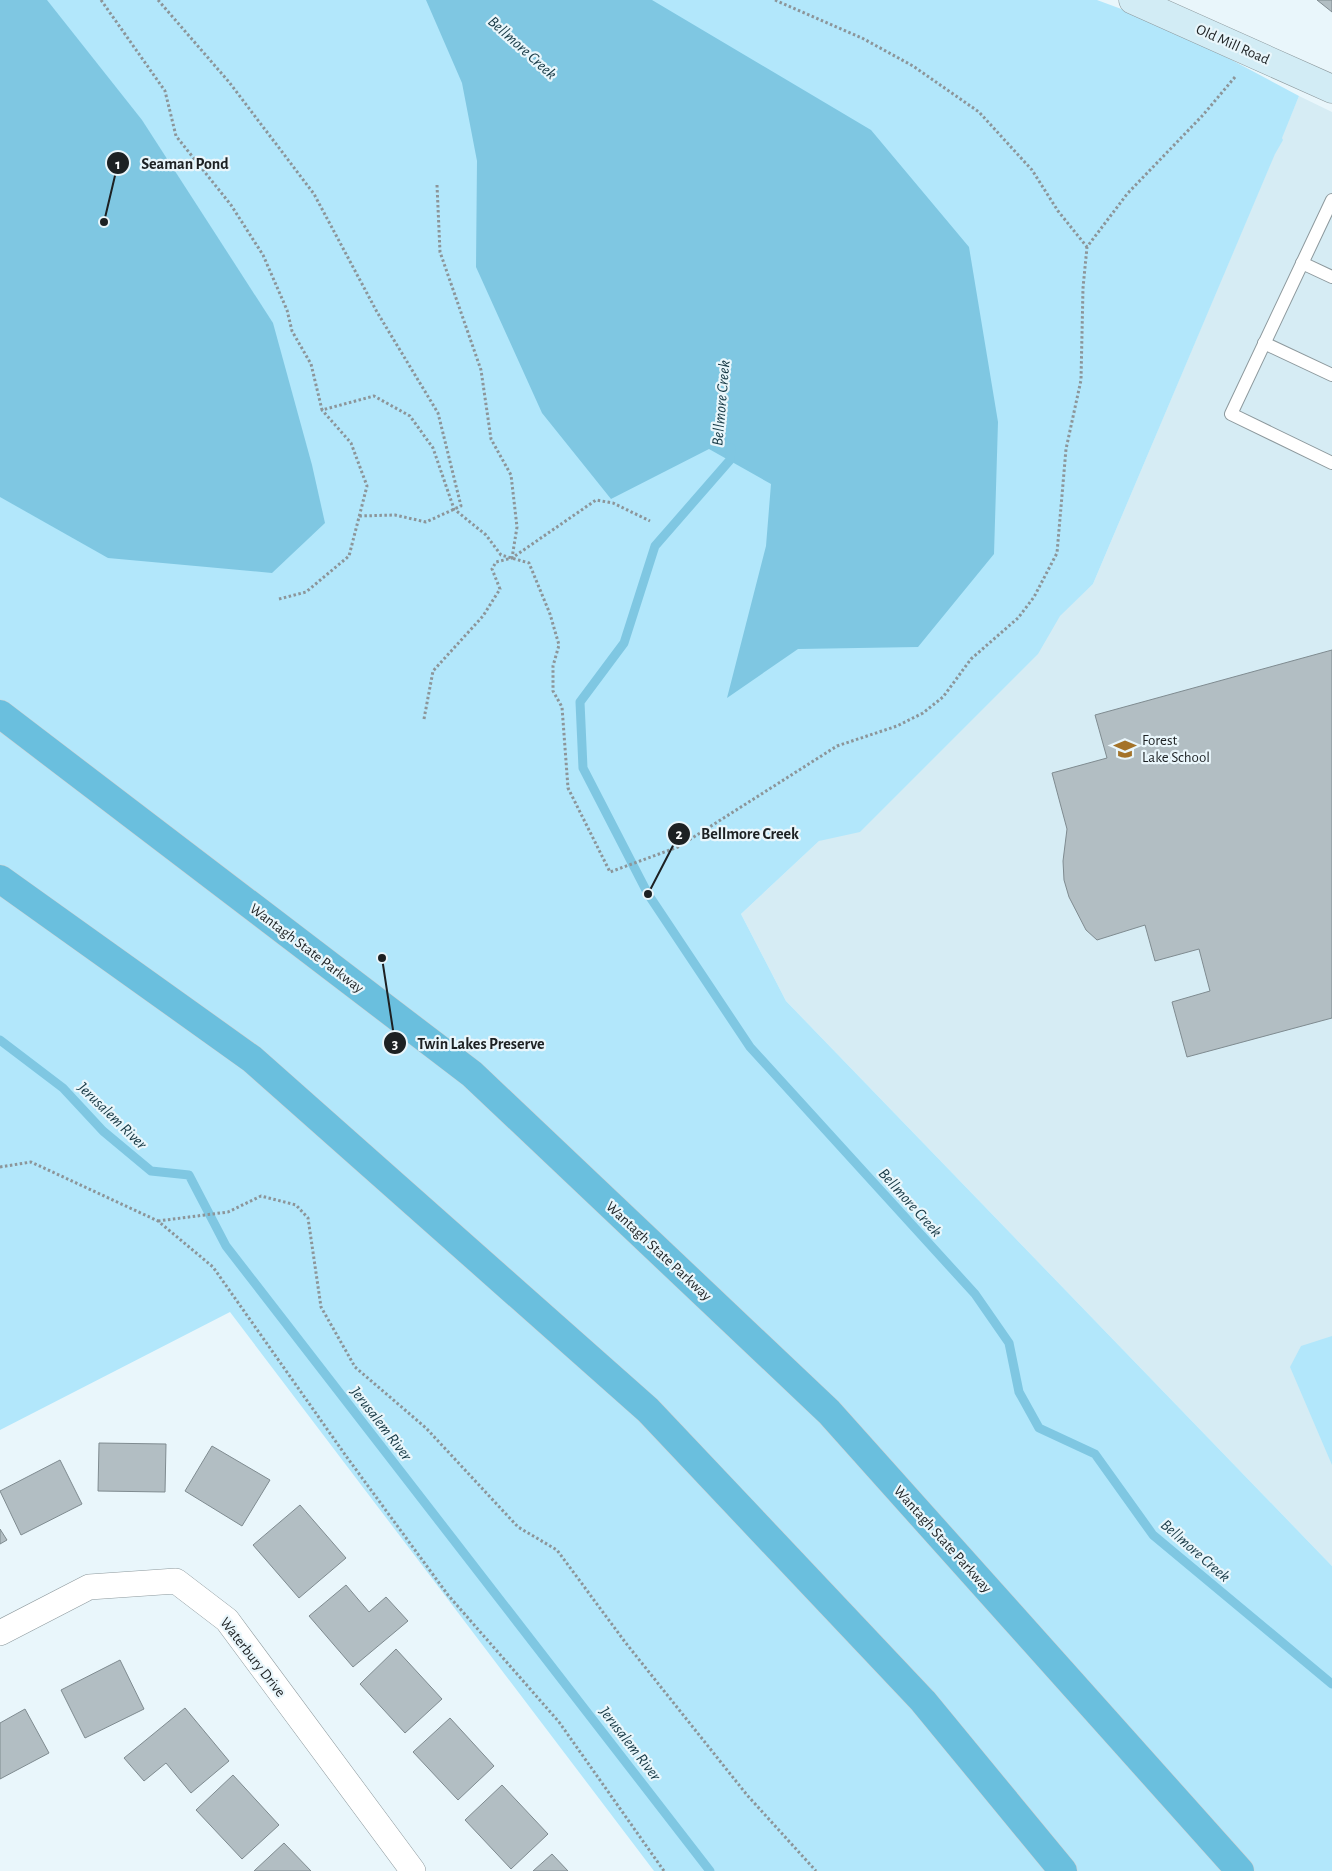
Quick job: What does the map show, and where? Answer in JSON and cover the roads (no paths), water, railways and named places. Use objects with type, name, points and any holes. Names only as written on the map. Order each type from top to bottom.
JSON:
[{"type":"highway","name":"Wantagh State Parkway","points":[[0,714],[472,1074],[829,1412],[1240,1871]]},
{"type":"highway","points":[[0,879],[252,1059],[648,1410],[922,1701],[1063,1871]]},
{"type":"street","name":"Old Mill Road","points":[[1133,0],[1332,89]]},
{"type":"street","name":"Waterbury Drive","points":[[0,1633],[89,1587],[176,1581],[227,1620],[413,1871]]},
{"type":"lane","points":[[1332,200],[1231,414],[1332,463]]},
{"type":"lane","points":[[1302,263],[1332,277]]},
{"type":"lane","points":[[1264,343],[1332,375]]},
{"type":"water","points":[[0,0],[47,0],[142,120],[273,323],[312,465],[325,523],[272,573],[108,558],[0,497]]},
{"type":"water","points":[[426,0],[652,0],[871,130],[969,247],[998,422],[994,554],[918,647],[798,649],[727,698],[766,546],[771,484],[709,449],[611,499],[542,413],[476,267],[477,161],[462,83]]},
{"type":"waterway","name":"Bellmore Creek","points":[[731,448],[730,460],[655,546],[624,643],[580,702],[583,768],[648,894],[750,1047],[975,1294],[1009,1343],[1019,1392],[1039,1428],[1095,1454],[1153,1535],[1332,1684]]},
{"type":"waterway","name":"Jerusalem River","points":[[0,1040],[63,1088],[103,1131],[151,1171],[189,1175],[226,1246],[710,1871]]},
{"type":"place","name":"Seaman Pond","points":[[104,222]]},
{"type":"place","name":"Forest Lake School","points":[[1125,749]]},
{"type":"place","name":"Bellmore Creek","points":[[648,894]]},
{"type":"place","name":"Twin Lakes Preserve","points":[[382,958]]}]
